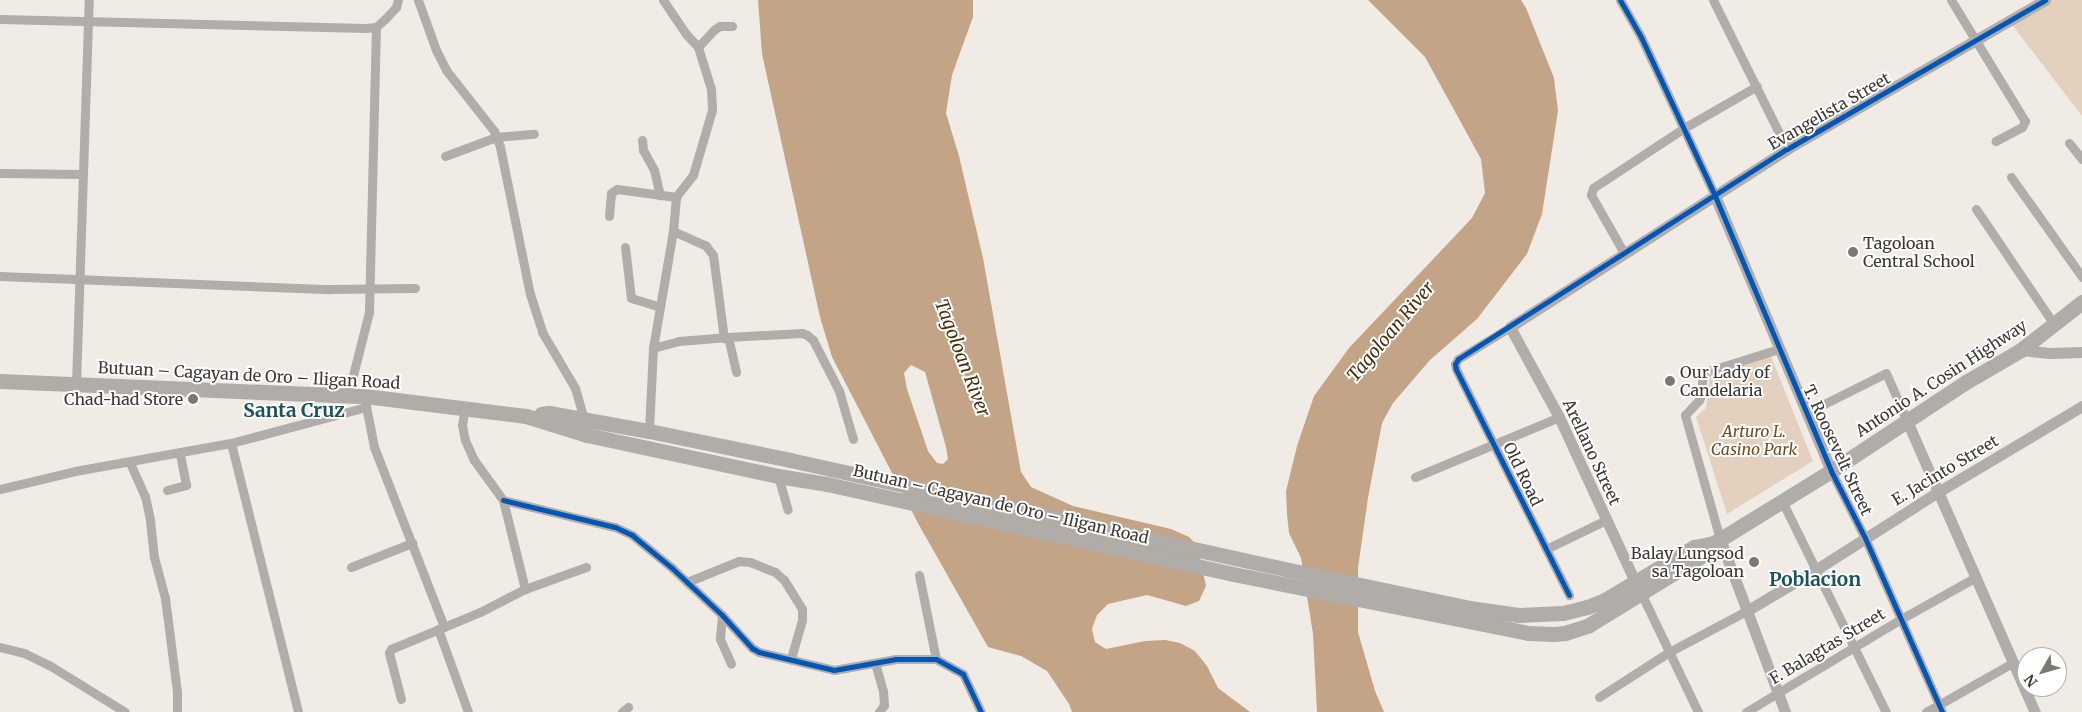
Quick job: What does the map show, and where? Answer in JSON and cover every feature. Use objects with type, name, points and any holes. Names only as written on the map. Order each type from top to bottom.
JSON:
[{"type":"highway","name":"Antonio A. Cosin Highway","points":[[1470,614],[1519,615],[1563,613],[1603,601],[1638,587],[1700,557],[1717,541],[1831,471],[1966,382],[2021,350],[2082,302]]},
{"type":"highway","name":"Butuan – Cagayan de Oro – Iligan Road","points":[[0,380],[348,395],[365,401],[465,408],[526,416],[587,435],[778,476],[827,484],[1233,574],[1470,614]]},
{"type":"highway","name":"Butuan – Cagayan de Oro – Iligan Road","points":[[526,416],[549,413],[790,460],[1470,614]]},
{"type":"street","points":[[76,384],[89,0]]},
{"type":"street","points":[[348,395],[369,312],[376,27],[396,7],[398,0]]},
{"type":"street","points":[[418,0],[436,50],[446,70],[486,118],[496,137],[530,294],[542,332],[575,388],[584,420]]},
{"type":"street","points":[[649,431],[652,348],[673,231],[676,197],[693,175],[712,110],[711,89],[698,47],[686,34],[663,0]]},
{"type":"street","points":[[1620,0],[1641,37],[1715,196]]},
{"type":"street","points":[[1713,0],[1787,149]]},
{"type":"street","points":[[1951,0],[2025,121],[2022,127],[1996,141]]},
{"type":"street","name":"Evangelista Street","points":[[1454,364],[1458,359],[1787,149],[1975,42],[2044,0]]},
{"type":"street","points":[[0,19],[376,27]]},
{"type":"street","points":[[698,47],[715,29],[720,26],[732,26]]},
{"type":"street","points":[[1624,253],[1591,195],[1591,191],[1684,128],[1757,86]]},
{"type":"street","points":[[445,156],[496,137],[534,134]]},
{"type":"street","points":[[642,140],[643,150],[654,170],[660,195]]},
{"type":"street","points":[[2069,143],[2082,159]]},
{"type":"street","points":[[0,173],[82,174]]},
{"type":"street","points":[[2011,177],[2082,277]]},
{"type":"street","points":[[609,216],[611,193],[614,190],[676,197]]},
{"type":"street","name":"T. Roosevelt Street","points":[[1715,196],[1831,471],[1865,538],[1940,708]]},
{"type":"street","points":[[1976,208],[2054,324]]},
{"type":"street","points":[[673,231],[706,246],[713,255],[726,337],[736,372]]},
{"type":"street","points":[[624,247],[628,294],[635,300],[660,307]]},
{"type":"street","points":[[0,276],[330,289],[415,288]]},
{"type":"street","name":"Arellano Street","points":[[1510,327],[1559,417],[1638,587]]},
{"type":"street","points":[[652,348],[679,341],[802,333],[814,340],[839,391],[853,439]]},
{"type":"street","points":[[1779,349],[1702,373],[1699,400],[1685,415],[1717,541],[1748,610],[1785,712]]},
{"type":"street","points":[[2021,350],[2050,353],[2082,352]]},
{"type":"street","name":"Old Road","points":[[1454,364],[1570,595]]},
{"type":"street","points":[[1806,413],[1886,373],[2036,712]]},
{"type":"street","points":[[0,489],[75,471],[130,463],[231,443],[365,401],[374,447],[412,543],[468,712]]},
{"type":"street","name":"E. Jacinto Street","points":[[1748,610],[1817,570],[1938,492],[2082,406]]},
{"type":"street","points":[[465,408],[462,425],[465,440],[474,460],[502,500],[526,589]]},
{"type":"street","points":[[1416,477],[1559,417]]},
{"type":"street","points":[[231,443],[298,712]]},
{"type":"street","points":[[167,490],[186,485],[180,453]]},
{"type":"street","points":[[130,463],[145,496],[154,557],[165,598],[177,692],[177,712]]},
{"type":"street","points":[[778,476],[788,510]]},
{"type":"street","points":[[502,500],[624,531],[644,542],[722,614],[752,648],[759,652],[791,658],[834,670],[896,659],[936,659],[960,670],[979,710]]},
{"type":"street","points":[[1782,501],[1886,712]]},
{"type":"street","points":[[1546,549],[1606,520]]},
{"type":"street","points":[[351,567],[412,543]]},
{"type":"street","points":[[686,582],[739,562],[750,562],[775,572],[784,580],[802,609],[802,620],[791,658]]},
{"type":"street","points":[[401,699],[390,651],[526,589],[586,567]]},
{"type":"street","points":[[919,575],[936,659]]},
{"type":"street","name":"F. Balagtas Street","points":[[1746,712],[1901,619],[1976,578]]},
{"type":"street","points":[[1638,587],[1698,712]]},
{"type":"street","points":[[1599,697],[1669,652],[1748,610]]},
{"type":"street","points":[[722,614],[720,639],[731,664]]},
{"type":"street","points":[[0,647],[24,653],[42,662],[125,712]]},
{"type":"street","points":[[1926,712],[1940,708],[2014,662]]},
{"type":"street","points":[[875,663],[883,692],[881,708],[891,712]]},
{"type":"green space","points":[[2046,0],[2082,0],[2082,116],[2010,22]]},
{"type":"green space","name":"Arturo L. Casino Park","points":[[1770,354],[1813,461],[1727,514],[1696,417],[1706,408],[1710,375]]},
{"type":"water","name":"Tagoloan River","points":[[758,0],[973,0],[973,17],[952,75],[946,113],[959,156],[983,258],[1021,472],[1031,487],[1073,506],[1171,529],[1189,537],[1197,545],[1206,586],[1199,601],[1186,606],[1147,595],[1108,604],[1097,615],[1092,629],[1095,642],[1106,649],[1145,641],[1165,640],[1180,643],[1195,651],[1207,666],[1218,688],[1250,712],[1072,712],[1069,704],[1047,671],[1021,656],[988,647],[919,525],[832,357],[820,317],[762,54]],"holes":[[[911,365],[925,372],[946,447],[948,459],[943,464],[937,463],[928,451],[907,389],[904,373]]]},
{"type":"water","name":"Tagoloan River","points":[[1368,0],[1521,0],[1554,78],[1558,111],[1542,214],[1527,254],[1477,319],[1430,360],[1393,403],[1382,423],[1368,498],[1358,568],[1358,632],[1375,691],[1384,712],[1317,712],[1313,634],[1301,558],[1289,533],[1287,514],[1286,491],[1297,446],[1314,396],[1349,348],[1472,218],[1485,193],[1481,159],[1425,57]]},
{"type":"cycle path","points":[[1620,0],[1641,37],[1715,196],[1831,471],[1865,538],[1942,712]]},
{"type":"cycle path","points":[[1569,595],[1456,369],[1455,364],[1458,359],[1787,149],[2045,0]]},
{"type":"cycle path","points":[[503,500],[615,527],[632,535],[672,568],[722,615],[752,648],[759,652],[834,670],[896,659],[936,659],[963,674],[981,712]]},
{"type":"place","name":"Tagoloan Central School","points":[[1853,252]]},
{"type":"place","name":"Our Lady of Candelaria","points":[[1670,381]]},
{"type":"place","name":"Chad-had Store","points":[[193,399]]},
{"type":"place","name":"Balay Lungsod sa Tagoloan","points":[[1754,562]]},
{"type":"district","name":"Santa Cruz","points":[[294,411]]},
{"type":"district","name":"Poblacion","points":[[1815,580]]}]
